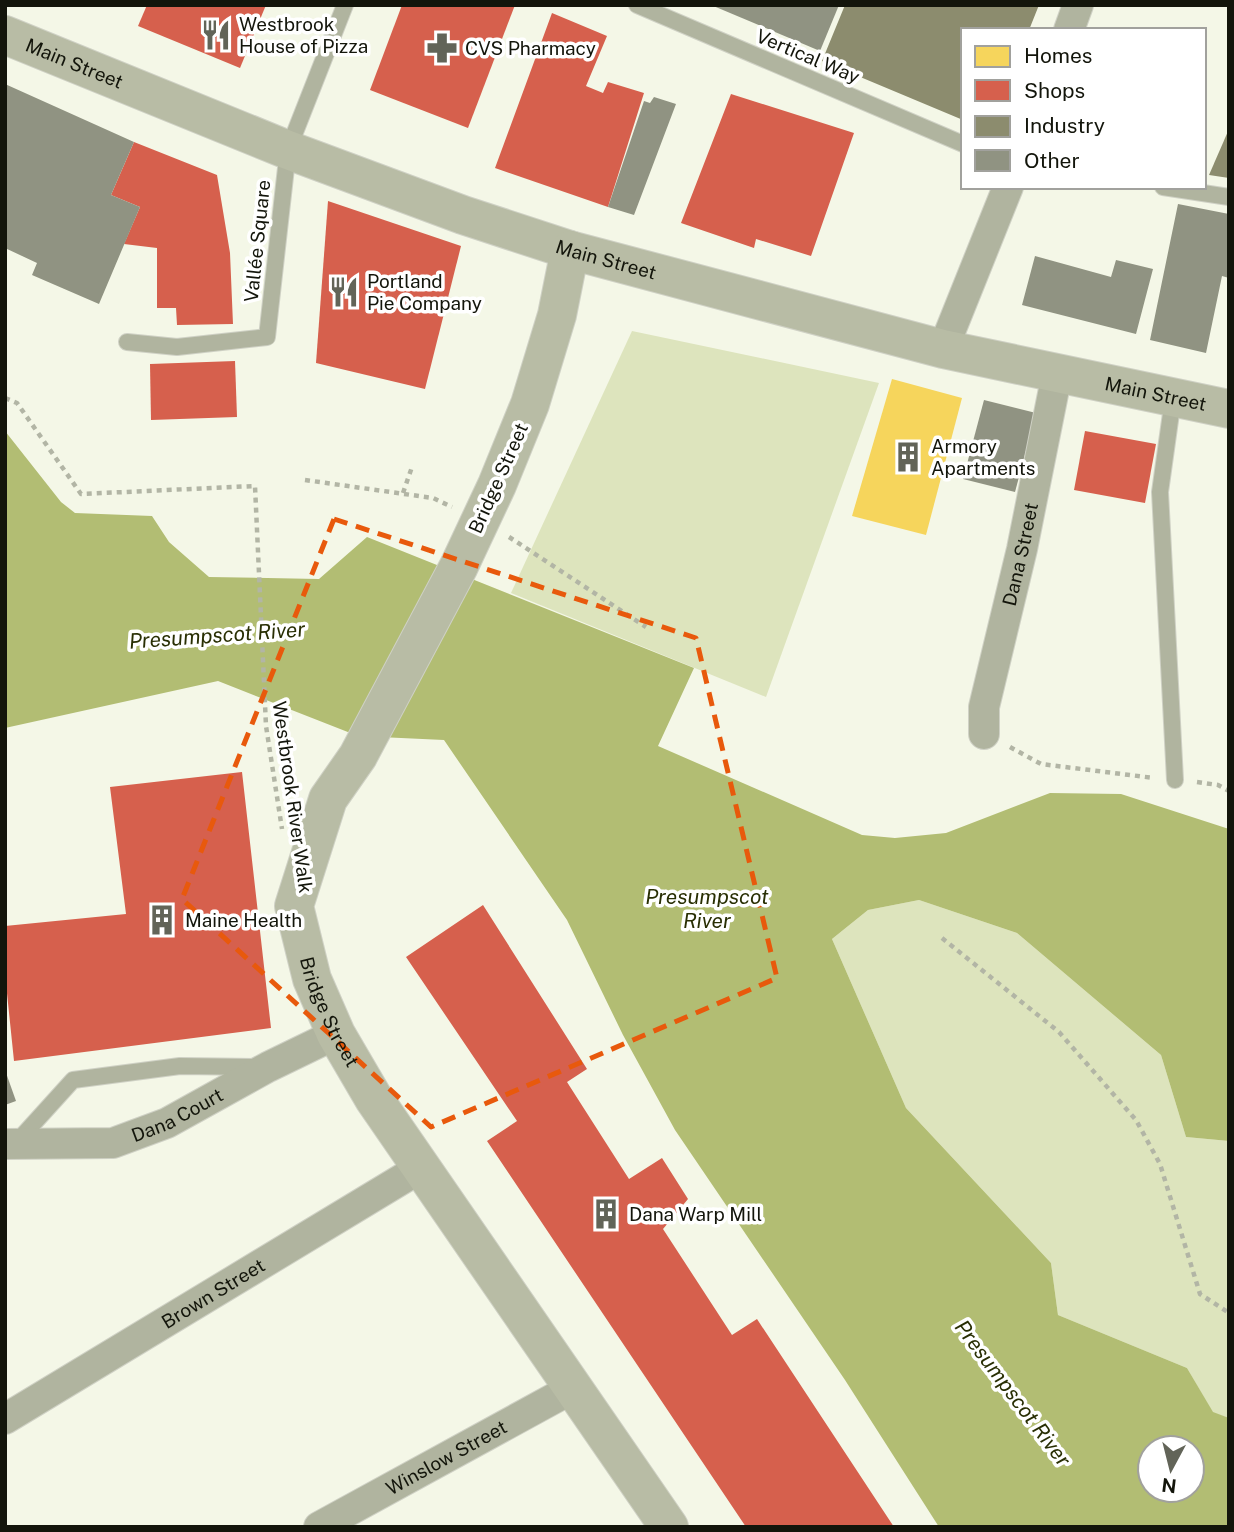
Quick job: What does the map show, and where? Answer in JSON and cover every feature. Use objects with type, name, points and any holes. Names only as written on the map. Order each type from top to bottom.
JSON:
[{"type":"street","points":[[1070,28],[1077,5]]},
{"type":"street","name":"Main Street","points":[[5,35],[288,150],[463,215],[570,250],[943,349],[1229,409]]},
{"type":"street","points":[[943,349],[1007,189]]},
{"type":"street","name":"Bridge Street","points":[[570,250],[556,315],[530,404],[459,566],[358,756],[328,799],[294,906],[312,979],[336,1034],[374,1100],[669,1527]]},
{"type":"street","name":"Dana Street","points":[[984,734],[984,707],[1022,550],[1057,374]]},
{"type":"street","name":"Dana Court","points":[[10,1144],[113,1143],[167,1123],[268,1067],[336,1034]]},
{"type":"street","name":"Brown Street","points":[[5,1419],[422,1167]]},
{"type":"street","name":"Winslow Street","points":[[319,1527],[573,1388]]},
{"type":"lane","name":"Vallée Square","points":[[127,342],[177,346],[267,337],[288,150],[345,5]]},
{"type":"lane","name":"Vertical Way","points":[[637,5],[961,143]]},
{"type":"lane","points":[[1175,189],[1229,198]]},
{"type":"lane","points":[[1173,399],[1160,492],[1175,780]]},
{"type":"lane","points":[[10,1144],[73,1080],[180,1066],[268,1067]]},
{"type":"path","name":"Westbrook River Walk","points":[[5,398],[17,403],[81,494],[255,486],[261,573],[265,712],[283,840]]},
{"type":"path","points":[[402,493],[412,467]]},
{"type":"path","points":[[305,480],[433,498],[459,510]]},
{"type":"path","points":[[507,536],[646,626]]},
{"type":"path","points":[[984,734],[1041,764],[1116,774]]},
{"type":"path","points":[[943,938],[1059,1032],[1136,1120],[1160,1164],[1200,1294],[1229,1313]]},
{"type":"highlighted area","points":[[334,519],[696,638],[777,978],[431,1127],[182,899]]},
{"type":"shaded area","points":[[632,331],[879,383],[766,697],[511,593]]},
{"type":"shaded area","points":[[919,900],[1017,933],[1161,1055],[1186,1137],[1229,1141],[1229,1418],[1213,1413],[1187,1368],[1058,1315],[1051,1263],[906,1108],[832,939],[868,910]]},
{"type":"water","name":"Presumpscot River","points":[[5,431],[61,502],[75,513],[152,516],[169,542],[209,577],[319,579],[367,537],[694,668],[658,746],[862,835],[895,838],[946,833],[1050,793],[1121,794],[1229,829],[1229,1141],[1186,1137],[1161,1055],[1017,933],[919,900],[868,910],[832,939],[906,1108],[1051,1263],[1058,1315],[1187,1368],[1213,1412],[1229,1418],[1229,1527],[939,1527],[845,1380],[675,1130],[623,1035],[567,920],[444,740],[358,736],[218,681],[5,728]]},
{"type":"building: Homes","name":"Armory Apartments","points":[[892,379],[962,398],[926,535],[852,516]]},
{"type":"building: Shops","points":[[147,5],[266,5],[240,68],[138,26]]},
{"type":"building: Shops","name":"CVS Pharmacy","points":[[402,5],[515,5],[468,128],[370,90]]},
{"type":"building: Shops","points":[[552,13],[607,36],[586,86],[603,93],[608,82],[644,93],[608,207],[495,168]]},
{"type":"building: Shops","points":[[731,94],[854,133],[811,256],[756,239],[754,248],[681,223]]},
{"type":"building: Shops","points":[[134,142],[217,175],[230,253],[233,324],[177,325],[176,308],[157,308],[157,248],[124,244],[140,207],[111,195]]},
{"type":"building: Shops","points":[[328,201],[461,246],[425,389],[316,363]]},
{"type":"building: Shops","points":[[235,361],[237,417],[151,420],[150,364]]},
{"type":"building: Shops","points":[[1085,431],[1156,444],[1145,503],[1074,490]]},
{"type":"building: Shops","name":"Maine Health","points":[[242,772],[271,1028],[14,1061],[5,974],[5,926],[126,914],[110,787]]},
{"type":"building: Shops","name":"Dana Warp Mill","points":[[483,905],[587,1069],[567,1082],[629,1179],[662,1158],[688,1199],[663,1229],[732,1335],[757,1319],[894,1527],[746,1527],[487,1141],[517,1121],[406,957]]},
{"type":"building: Industry","points":[[845,5],[1039,5],[1030,28],[961,28],[961,119],[822,61]]},
{"type":"building: Industry","points":[[1229,129],[1229,178],[1209,175]]},
{"type":"building: Other","points":[[711,5],[839,5],[820,51]]},
{"type":"building: Other","points":[[5,84],[134,142],[111,195],[140,207],[99,304],[32,275],[37,263],[5,248]]},
{"type":"building: Other","points":[[654,97],[676,104],[634,215],[608,207],[644,101],[650,103]]},
{"type":"building: Other","points":[[1178,204],[1229,214],[1229,278],[1222,276],[1206,353],[1150,340]]},
{"type":"building: Other","points":[[1035,256],[1111,277],[1116,260],[1153,269],[1136,334],[1022,305]]},
{"type":"building: Other","points":[[984,400],[1036,413],[1015,492],[963,479]]},
{"type":"building: Other","points":[[5,1070],[16,1101],[5,1105]]},
{"type":"place","name":"Westbrook House of Pizza","points":[[216,35]]},
{"type":"place","name":"CVS Pharmacy","points":[[442,48]]},
{"type":"place","name":"Portland Pie Company","points":[[344,292]]},
{"type":"place","name":"Armory Apartments","points":[[908,457]]},
{"type":"place","name":"Maine Health","points":[[162,920]]},
{"type":"place","name":"Dana Warp Mill","points":[[606,1214]]}]
